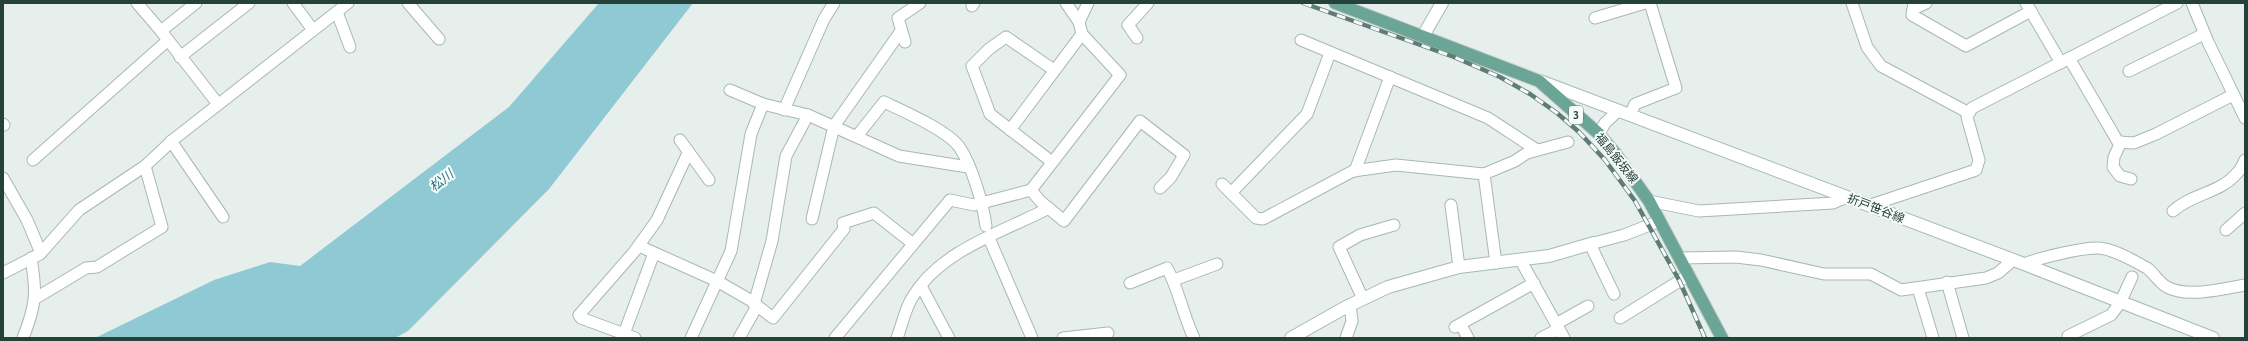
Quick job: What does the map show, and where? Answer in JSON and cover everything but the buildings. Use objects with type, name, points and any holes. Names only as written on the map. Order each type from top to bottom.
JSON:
[{"type":"main road","name":"福島飯坂線","points":[[1335,3],[1539,81],[1599,134],[1615,153],[1649,200],[1722,338]]},
{"type":"main road","points":[[1423,36],[1442,3]]},
{"type":"main road","name":"折戸笹谷線","points":[[1539,81],[1871,205],[2211,338]]},
{"type":"main road","points":[[1291,338],[1350,305],[1388,287],[1459,267],[1549,256],[1592,243]]},
{"type":"street","points":[[137,3],[161,30],[167,41],[218,104]]},
{"type":"street","points":[[161,30],[196,3]]},
{"type":"street","points":[[180,57],[249,3]]},
{"type":"street","points":[[293,3],[313,30]]},
{"type":"street","points":[[3,273],[36,256],[80,210],[144,166],[171,141],[348,3]]},
{"type":"street","points":[[408,3],[439,39]]},
{"type":"street","points":[[784,110],[824,19],[834,3]]},
{"type":"street","points":[[905,42],[898,18],[920,3]]},
{"type":"street","points":[[835,338],[912,243],[950,200],[974,206],[1031,190],[1120,75],[1082,34],[1079,22],[1066,3]]},
{"type":"street","points":[[1079,22],[1088,3]]},
{"type":"street","points":[[1137,38],[1128,25],[1148,3]]},
{"type":"street","points":[[1595,18],[1645,3]]},
{"type":"street","points":[[1630,116],[1635,104],[1676,88],[1650,3]]},
{"type":"street","points":[[1852,3],[1867,47],[1881,66],[1969,113]]},
{"type":"street","points":[[1926,3],[1913,6],[1912,15],[1966,46],[2029,7],[2118,142],[2134,143],[2156,134],[2233,94]]},
{"type":"street","points":[[1871,205],[1976,170],[1979,160],[1967,117],[1972,108],[2177,3]]},
{"type":"street","points":[[2192,3],[2204,34],[2245,118]]},
{"type":"street","points":[[337,12],[350,46]]},
{"type":"street","points":[[812,219],[834,126],[901,31]]},
{"type":"street","points":[[1010,130],[1082,34]]},
{"type":"street","points":[[2129,71],[2204,34]]},
{"type":"street","points":[[1052,162],[990,114],[972,66],[989,49],[1006,37],[1054,70]]},
{"type":"street","points":[[1300,40],[1488,118],[1537,150]]},
{"type":"street","points":[[33,160],[167,41]]},
{"type":"street","points":[[1231,193],[1307,114],[1330,53]]},
{"type":"street","points":[[1355,171],[1390,77]]},
{"type":"street","points":[[730,90],[763,104],[808,115],[899,156],[968,167]]},
{"type":"street","points":[[857,136],[884,102],[921,120],[949,138],[960,147],[983,203],[986,226]]},
{"type":"street","points":[[690,338],[731,251],[751,134],[763,104]]},
{"type":"street","points":[[1599,134],[1604,123],[1618,111]]},
{"type":"street","points":[[738,338],[755,305],[772,241],[786,156],[808,115]]},
{"type":"street","points":[[1031,190],[1064,221],[1140,122],[1184,155],[1171,177],[1160,188]]},
{"type":"street","points":[[680,140],[709,180]]},
{"type":"street","points":[[171,141],[223,217]]},
{"type":"street","points":[[1222,184],[1256,218],[1263,219],[1355,171],[1396,165],[1484,174],[1537,150],[1568,142]]},
{"type":"street","points":[[2121,142],[2114,157],[2113,167],[2120,176],[2131,179]]},
{"type":"street","points":[[635,338],[581,318],[579,315],[639,246],[656,220],[688,153]]},
{"type":"street","points":[[2173,211],[2180,205],[2212,191],[2237,174],[2245,160]]},
{"type":"street","points":[[36,298],[86,268],[97,267],[162,227],[144,166]]},
{"type":"street","points":[[1484,174],[1496,263]]},
{"type":"street","points":[[3,178],[27,220],[36,256],[36,298],[32,316],[23,338]]},
{"type":"street","points":[[1649,200],[1699,211],[1833,203],[1847,196]]},
{"type":"street","points":[[1450,205],[1459,267]]},
{"type":"street","points":[[897,338],[912,298],[928,278],[950,259],[971,246],[1049,208]]},
{"type":"street","points":[[639,246],[717,281],[773,318],[844,229],[843,223],[874,213],[912,243]]},
{"type":"street","points":[[2226,230],[2245,213]]},
{"type":"street","points":[[1614,294],[1592,243],[1624,235],[1660,221]]},
{"type":"street","points":[[1363,299],[1339,247],[1360,235],[1394,225]]},
{"type":"street","points":[[989,238],[1032,338]]},
{"type":"street","points":[[1680,258],[1736,257],[1762,260],[1824,274],[1870,274],[1901,290],[1947,282],[1986,278],[2019,262],[2098,248],[2111,251],[2147,269],[2166,287],[2180,291],[2209,292],[2245,285]]},
{"type":"street","points":[[624,334],[654,254]]},
{"type":"street","points":[[1521,260],[1560,330]]},
{"type":"street","points":[[1174,280],[1217,264]]},
{"type":"street","points":[[1130,283],[1167,268],[1174,280],[1187,324],[1194,338]]},
{"type":"street","points":[[1620,318],[1689,275]]},
{"type":"street","points":[[2068,336],[2110,316],[2120,303],[2132,277]]},
{"type":"street","points":[[1947,282],[1963,338]]},
{"type":"street","points":[[1468,338],[1458,326],[1534,283]]},
{"type":"street","points":[[921,286],[949,338]]},
{"type":"street","points":[[1918,288],[1933,338]]},
{"type":"street","points":[[1346,338],[1352,321],[1350,305]]},
{"type":"street","points":[[1542,338],[1560,330],[1588,306]]},
{"type":"street","points":[[1063,338],[1108,333]]},
{"type":"water","name":"松川","points":[[599,3],[693,3],[549,189],[408,331],[395,338],[95,338],[214,280],[270,262],[300,266],[509,107]]},
{"type":"railway","points":[[1303,3],[1454,57],[1500,77],[1530,94],[1557,113],[1579,132],[1605,160],[1635,201],[1679,280],[1705,338]]}]
